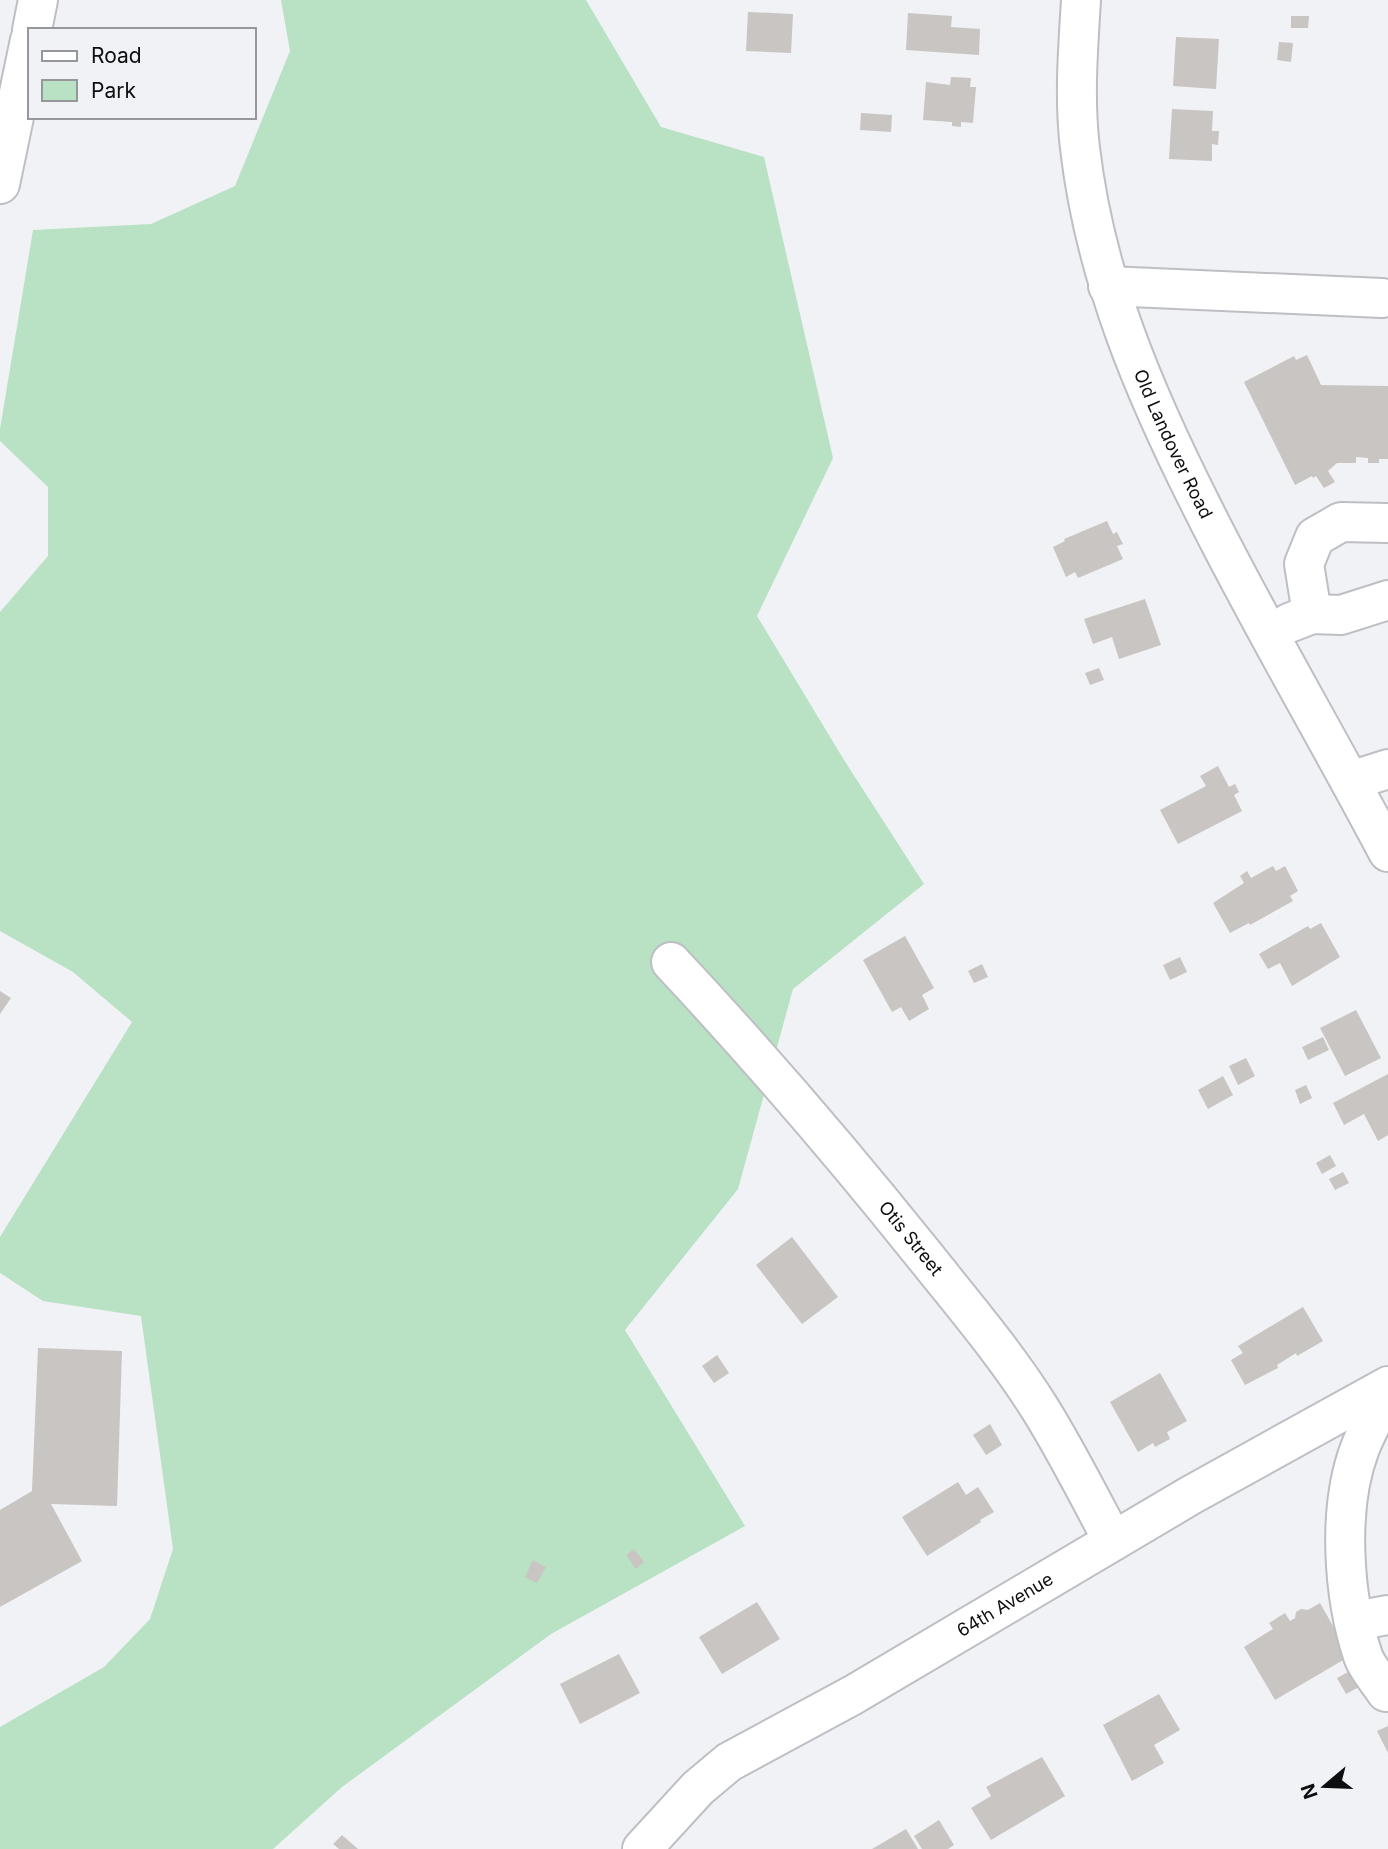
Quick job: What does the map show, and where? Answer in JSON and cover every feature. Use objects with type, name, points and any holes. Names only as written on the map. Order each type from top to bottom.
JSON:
[{"type":"street","points":[[32,28],[38,0]]},
{"type":"street","name":"Old Landover Road","points":[[1081,0],[1076,86],[1080,148],[1093,227],[1108,285],[1145,387],[1217,538],[1388,852]]},
{"type":"street","points":[[0,184],[28,50]]},
{"type":"street","points":[[1108,285],[1382,298]]},
{"type":"street","points":[[1312,614],[1304,564],[1315,537],[1342,522],[1388,523]]},
{"type":"street","points":[[1267,631],[1312,614],[1341,615],[1388,600]]},
{"type":"street","points":[[1350,782],[1388,769]]},
{"type":"street","name":"Otis Street","points":[[671,962],[748,1044],[838,1149],[985,1332],[1038,1405],[1078,1473],[1112,1541]]},
{"type":"street","points":[[1388,1388],[1359,1450],[1348,1502],[1344,1539],[1350,1602],[1371,1618],[1363,1658],[1386,1692],[1388,1691]]},
{"type":"street","name":"64th Avenue","points":[[642,1849],[698,1788],[729,1762],[853,1695],[1191,1495],[1388,1388]]},
{"type":"green space","points":[[281,0],[586,0],[661,127],[764,157],[833,458],[757,616],[844,760],[924,884],[793,989],[738,1189],[625,1330],[745,1526],[551,1634],[342,1787],[273,1849],[0,1849],[0,1727],[104,1667],[150,1619],[173,1549],[141,1316],[43,1301],[0,1273],[0,1237],[132,1022],[73,972],[0,931],[0,612],[48,556],[48,487],[0,441],[0,429],[33,230],[151,224],[235,186],[290,51]]},
{"type":"building","points":[[748,12],[793,14],[791,53],[746,51]]},
{"type":"building","points":[[908,13],[952,16],[951,27],[980,29],[979,55],[906,50]]},
{"type":"building","points":[[1291,16],[1309,16],[1308,28],[1291,28]]},
{"type":"building","points":[[1176,37],[1219,39],[1216,89],[1173,86]]},
{"type":"building","points":[[1279,42],[1293,43],[1291,62],[1277,60]]},
{"type":"building","points":[[951,77],[971,78],[970,87],[976,87],[973,123],[961,122],[961,127],[952,126],[952,122],[923,120],[926,82],[950,85]]},
{"type":"building","points":[[1172,109],[1213,111],[1212,131],[1219,131],[1218,145],[1212,144],[1212,161],[1169,159]]},
{"type":"building","points":[[861,113],[892,115],[891,132],[860,130]]},
{"type":"building","points":[[1307,355],[1321,385],[1388,386],[1388,459],[1379,459],[1379,463],[1368,463],[1368,458],[1356,457],[1356,463],[1337,463],[1328,471],[1335,482],[1324,488],[1316,476],[1295,485],[1244,382],[1294,356],[1296,360]]},
{"type":"building","points":[[1107,521],[1113,534],[1117,532],[1123,544],[1117,546],[1123,559],[1078,578],[1075,572],[1066,577],[1053,547],[1065,541],[1064,539]]},
{"type":"building","points":[[1145,599],[1161,645],[1119,659],[1112,637],[1093,644],[1084,619]]},
{"type":"building","points":[[1099,668],[1104,680],[1090,685],[1085,673]]},
{"type":"building","points":[[1218,766],[1229,787],[1235,784],[1239,792],[1234,795],[1242,811],[1178,844],[1160,810],[1206,786],[1200,776]]},
{"type":"building","points":[[1273,866],[1276,871],[1285,866],[1298,891],[1290,896],[1293,901],[1230,933],[1213,903],[1244,883],[1240,876],[1247,871],[1251,878]]},
{"type":"building","points":[[1321,923],[1340,957],[1292,986],[1280,963],[1268,969],[1259,954],[1308,926],[1310,929]]},
{"type":"building","points":[[905,936],[934,988],[922,995],[929,1009],[909,1021],[901,1007],[892,1012],[863,960]]},
{"type":"building","points":[[1180,957],[1187,972],[1170,980],[1163,965]]},
{"type":"building","points":[[982,964],[988,977],[974,983],[968,971]]},
{"type":"building","points":[[0,991],[11,998],[0,1014]]},
{"type":"building","points":[[1356,1010],[1381,1058],[1345,1076],[1320,1028]]},
{"type":"building","points":[[1323,1037],[1329,1050],[1308,1060],[1302,1047]]},
{"type":"building","points":[[1246,1058],[1255,1076],[1238,1085],[1229,1066]]},
{"type":"building","points":[[1388,1074],[1388,1135],[1378,1141],[1364,1114],[1344,1125],[1333,1103]]},
{"type":"building","points":[[1223,1076],[1233,1095],[1208,1109],[1198,1090]]},
{"type":"building","points":[[1306,1085],[1312,1098],[1300,1104],[1295,1090]]},
{"type":"building","points":[[1330,1155],[1336,1166],[1322,1174],[1316,1163]]},
{"type":"building","points":[[1343,1172],[1349,1183],[1335,1190],[1329,1179]]},
{"type":"building","points":[[792,1237],[838,1297],[802,1324],[756,1265]]},
{"type":"building","points":[[1303,1307],[1323,1341],[1297,1356],[1296,1353],[1277,1365],[1278,1368],[1245,1385],[1231,1360],[1243,1353],[1238,1346]]},
{"type":"building","points":[[38,1348],[122,1351],[117,1506],[51,1504],[82,1561],[0,1607],[0,1510],[32,1491]]},
{"type":"building","points":[[717,1355],[729,1373],[714,1383],[702,1366]]},
{"type":"building","points":[[1160,1373],[1187,1421],[1167,1432],[1170,1439],[1155,1447],[1153,1443],[1138,1452],[1110,1402]]},
{"type":"building","points":[[990,1424],[1002,1445],[986,1455],[973,1435]]},
{"type":"building","points":[[958,1482],[966,1495],[978,1487],[994,1512],[927,1556],[902,1517]]},
{"type":"building","points":[[634,1549],[644,1562],[636,1569],[626,1555]]},
{"type":"building","points":[[533,1560],[546,1567],[537,1583],[525,1577]]},
{"type":"building","points":[[757,1602],[780,1639],[722,1674],[699,1637]]},
{"type":"building","points":[[1320,1603],[1350,1656],[1275,1700],[1244,1647],[1273,1629],[1269,1623],[1285,1613],[1290,1621],[1301,1609],[1308,1610]]},
{"type":"building","points":[[619,1654],[640,1693],[580,1724],[560,1684]]},
{"type":"building","points":[[1350,1671],[1359,1687],[1346,1694],[1337,1678]]},
{"type":"building","points":[[1159,1694],[1180,1730],[1154,1745],[1164,1763],[1132,1781],[1103,1725]]},
{"type":"building","points":[[1388,1726],[1388,1753],[1377,1731]]},
{"type":"building","points":[[1042,1757],[1065,1796],[991,1840],[971,1808],[991,1796],[986,1787]]},
{"type":"building","points":[[939,1820],[954,1845],[948,1849],[922,1849],[914,1836]]},
{"type":"building","points":[[906,1829],[918,1849],[872,1849]]},
{"type":"building","points":[[342,1835],[358,1849],[339,1849],[333,1844]]}]
